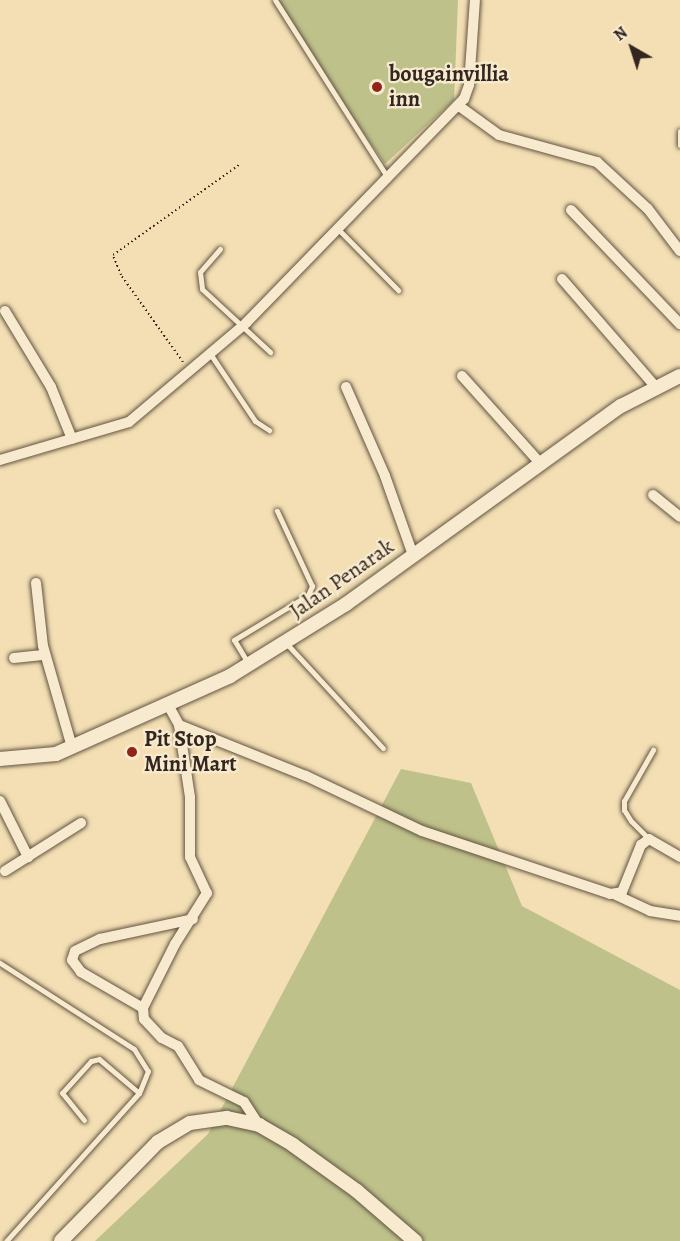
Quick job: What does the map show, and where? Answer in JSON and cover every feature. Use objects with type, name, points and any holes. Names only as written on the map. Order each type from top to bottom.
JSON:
[{"type":"street","points":[[0,460],[129,422],[211,356],[240,328],[459,106],[469,85],[475,0]]},
{"type":"street","points":[[459,106],[499,135],[597,162],[648,208],[680,251]]},
{"type":"street","points":[[570,210],[680,324]]},
{"type":"street","points":[[562,279],[655,386]]},
{"type":"street","points":[[5,311],[51,387],[72,439]]},
{"type":"street","points":[[462,376],[541,464]]},
{"type":"street","name":"Jalan Penarak","points":[[0,759],[56,754],[249,665],[286,643],[655,386],[680,376]]},
{"type":"street","points":[[346,387],[385,476],[413,555]]},
{"type":"street","points":[[653,495],[680,517]]},
{"type":"street","points":[[36,583],[45,655],[72,747]]},
{"type":"street","points":[[14,658],[45,655]]},
{"type":"street","points":[[167,703],[179,725],[190,797],[190,857],[207,893],[193,919],[175,944],[143,1008],[144,1019],[152,1030],[178,1046],[199,1080],[244,1102],[259,1125]]},
{"type":"street","points":[[179,725],[306,776],[422,831],[616,894],[650,911],[680,916]]},
{"type":"street","points":[[0,801],[28,858]]},
{"type":"street","points":[[5,871],[81,824]]},
{"type":"street","points":[[616,894],[622,892],[641,845],[649,839],[680,857]]},
{"type":"street","points":[[143,1008],[81,972],[72,960],[75,951],[100,939],[193,919]]},
{"type":"street","points":[[61,1241],[140,1157],[173,1130],[227,1118],[259,1125],[357,1191],[415,1241]]},
{"type":"lane","points":[[275,0],[388,178]]},
{"type":"lane","points":[[680,131],[680,145]]},
{"type":"lane","points":[[338,229],[398,290]]},
{"type":"lane","points":[[220,249],[200,272],[202,289],[240,328],[270,352]]},
{"type":"lane","points":[[211,356],[255,421],[269,430]]},
{"type":"lane","points":[[249,665],[234,640],[308,595],[312,585],[277,512]]},
{"type":"lane","points":[[286,643],[384,748]]},
{"type":"lane","points":[[649,839],[631,821],[624,810],[624,801],[653,750]]},
{"type":"lane","points":[[0,963],[134,1049],[148,1071],[140,1094],[6,1241]]},
{"type":"lane","points":[[84,1120],[62,1094],[95,1059],[140,1094]]},
{"type":"path","points":[[190,372],[122,275],[113,255],[240,164]]},
{"type":"green space","points":[[272,0],[458,0],[454,100],[385,164]]},
{"type":"green space","points":[[401,769],[471,783],[522,906],[680,990],[680,1241],[95,1241],[208,1134]]},
{"type":"place","name":"bougainvillia inn","points":[[377,87]]},
{"type":"place","name":"Pit Stop Mini Mart","points":[[132,752]]}]
